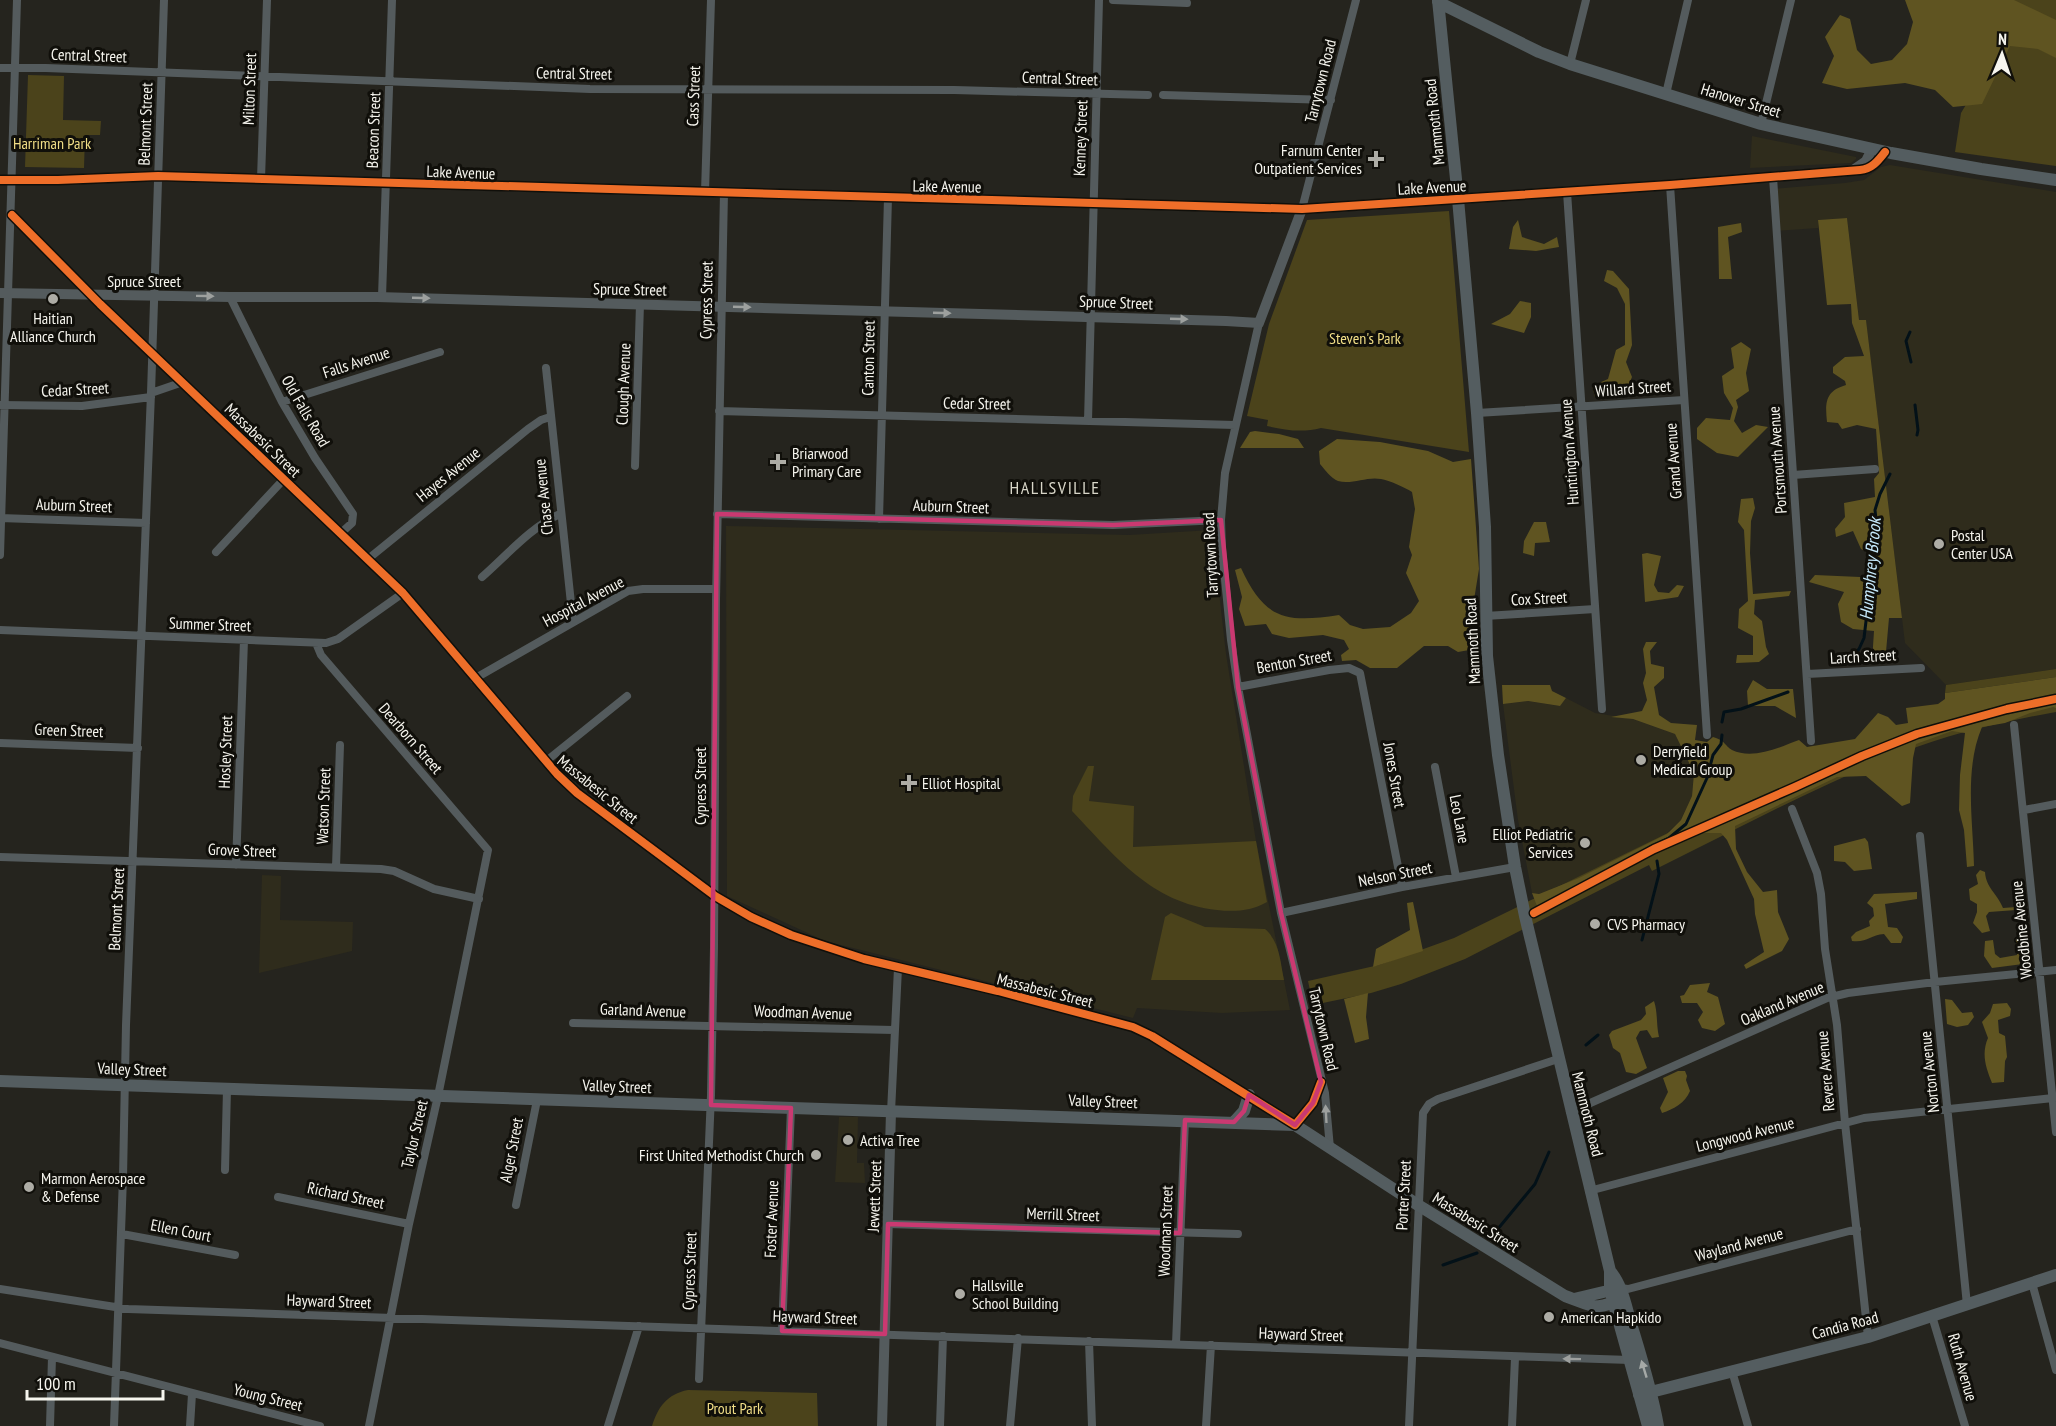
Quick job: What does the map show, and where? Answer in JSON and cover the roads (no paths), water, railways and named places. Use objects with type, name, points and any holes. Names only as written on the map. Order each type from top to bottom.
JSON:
[{"type":"main road","name":"Hanover Street","points":[[1436,1],[1539,52],[1570,64],[1761,124],[1885,152],[1970,168],[2056,180]]},
{"type":"main road","name":"Mammoth Road","points":[[1436,1],[1458,199],[1477,413],[1485,527],[1487,656],[1498,755],[1515,867],[1589,1191],[1645,1394],[1648,1426]]},
{"type":"main road","name":"Valley Street","points":[[0,1081],[1295,1125]]},
{"type":"main road","points":[[1234,1122],[1244,1111],[1249,1095]]},
{"type":"main road","name":"Massabesic Street","points":[[1295,1125],[1556,1291],[1574,1299],[1619,1294]]},
{"type":"main road","name":"Candia Road","points":[[1645,1394],[1868,1337],[2056,1275]]},
{"type":"main road","name":"Mammoth Road","points":[[1619,1294],[1630,1360],[1658,1426]]},
{"type":"street","points":[[0,555],[5,293],[12,215],[17,0]]},
{"type":"street","name":"Belmont Street","points":[[114,1426],[122,1234],[126,1025],[164,0]]},
{"type":"street","name":"Milton Street","points":[[261,179],[267,0]]},
{"type":"street","name":"Beacon Street","points":[[381,297],[392,0]]},
{"type":"street","name":"Cass Street","points":[[705,192],[711,0]]},
{"type":"street","name":"Kenney Street","points":[[1088,421],[1099,0]]},
{"type":"street","points":[[1113,0],[1187,3]]},
{"type":"street","name":"Tarrytown Road","points":[[1330,1148],[1325,1093],[1281,913],[1238,687],[1231,640],[1221,520],[1225,473],[1259,323],[1302,209],[1356,0]]},
{"type":"street","points":[[1570,64],[1586,0]]},
{"type":"street","points":[[1666,94],[1688,0]]},
{"type":"street","points":[[1761,124],[1791,0]]},
{"type":"street","name":"Central Street","points":[[0,68],[590,89],[954,90],[1148,95]]},
{"type":"street","points":[[1163,95],[1331,100]]},
{"type":"street","points":[[1852,171],[1866,161],[1872,149]]},
{"type":"street","name":"Lake Avenue","points":[[0,180],[158,176],[1302,209],[1866,170],[1885,152]]},
{"type":"street","name":"Portsmouth Avenue","points":[[1773,177],[1811,741]]},
{"type":"street","name":"Grand Avenue","points":[[1670,185],[1707,735]]},
{"type":"street","name":"Cypress Street","points":[[699,1379],[711,1105],[715,896],[717,514],[724,192]]},
{"type":"street","name":"Huntington Avenue","points":[[1567,192],[1602,710]]},
{"type":"street","name":"Canton Street","points":[[879,519],[888,198]]},
{"type":"street","name":"Massabesic Street","points":[[12,215],[91,296],[403,593],[545,762],[577,793],[715,896],[752,917],[799,938],[836,951],[1133,1027],[1152,1036],[1295,1125]]},
{"type":"street","name":"Spruce Street","points":[[5,293],[91,296],[381,297],[1259,323]]},
{"type":"street","name":"Old Falls Road","points":[[230,297],[282,402],[315,458],[353,514],[352,523],[341,533]]},
{"type":"street","name":"Clough Avenue","points":[[635,466],[640,304]]},
{"type":"street","name":"Falls Avenue","points":[[282,402],[440,352]]},
{"type":"street","name":"Chase Avenue","points":[[546,368],[573,622]]},
{"type":"street","points":[[151,395],[183,382]]},
{"type":"street","name":"Cedar Street","points":[[3,405],[82,406],[151,395]]},
{"type":"street","name":"Willard Street","points":[[1477,413],[1684,400]]},
{"type":"street","name":"Cedar Street","points":[[719,411],[1235,425]]},
{"type":"street","name":"Hayes Avenue","points":[[368,559],[528,429],[550,417]]},
{"type":"street","points":[[1793,475],[1875,469]]},
{"type":"street","points":[[216,552],[284,479]]},
{"type":"street","points":[[482,577],[537,528],[560,514]]},
{"type":"street","name":"Auburn Street","points":[[717,514],[1113,525],[1221,520]]},
{"type":"street","name":"Auburn Street","points":[[1,518],[146,523]]},
{"type":"street","name":"Hospital Avenue","points":[[474,679],[628,591],[716,589]]},
{"type":"street","name":"Summer Street","points":[[0,630],[332,642],[403,593]]},
{"type":"street","name":"Cox Street","points":[[1485,616],[1595,609]]},
{"type":"street","name":"Hosley Street","points":[[236,865],[244,640]]},
{"type":"street","name":"Dearborn Street","points":[[316,643],[321,655],[488,850]]},
{"type":"street","name":"Benton Street","points":[[1238,687],[1329,670],[1343,668],[1355,670]]},
{"type":"street","name":"Larch Street","points":[[1807,674],[1922,668]]},
{"type":"street","name":"Jones Street","points":[[1355,670],[1362,678],[1402,887]]},
{"type":"street","points":[[545,762],[627,696]]},
{"type":"street","name":"Woodbine Avenue","points":[[2014,725],[2056,1132]]},
{"type":"street","name":"Green Street","points":[[0,743],[138,748]]},
{"type":"street","name":"Watson Street","points":[[336,867],[340,745]]},
{"type":"street","name":"Leo Lane","points":[[1435,767],[1456,877]]},
{"type":"street","points":[[2024,810],[2056,804]]},
{"type":"street","name":"Revere Avenue","points":[[1792,809],[1820,883],[1825,949],[1833,997],[1868,1337]]},
{"type":"street","name":"Norton Avenue","points":[[1920,836],[1967,1305]]},
{"type":"street","name":"Taylor Street","points":[[369,1426],[488,850]]},
{"type":"street","name":"Grove Street","points":[[0,856],[388,870],[423,885],[479,899]]},
{"type":"street","name":"Nelson Street","points":[[1281,913],[1402,887],[1515,867]]},
{"type":"street","name":"Jewett Street","points":[[882,1426],[891,1112],[898,968]]},
{"type":"street","name":"Oakland Avenue","points":[[1570,1112],[1833,997],[1935,982],[2056,970]]},
{"type":"street","name":"Garland Avenue","points":[[573,1023],[712,1028]]},
{"type":"street","name":"Woodman Avenue","points":[[712,1028],[730,1025],[894,1030]]},
{"type":"street","name":"Porter Street","points":[[1409,1426],[1423,1113],[1429,1104],[1438,1099],[1558,1059]]},
{"type":"street","name":"Tarrytown Road","points":[[1295,1125],[1312,1103],[1321,1082]]},
{"type":"street","points":[[225,1170],[227,1089]]},
{"type":"street","name":"Longwood Avenue","points":[[1589,1191],[1864,1118],[2053,1098]]},
{"type":"street","name":"Alger Street","points":[[516,1205],[537,1100]]},
{"type":"street","name":"Foster Avenue","points":[[782,1330],[791,1108]]},
{"type":"street","name":"Woodman Street","points":[[1176,1344],[1185,1120]]},
{"type":"street","name":"Richard Street","points":[[278,1197],[409,1224]]},
{"type":"street","name":"Merrill Street","points":[[888,1224],[1238,1234]]},
{"type":"street","name":"Wayland Avenue","points":[[1619,1294],[1857,1229]]},
{"type":"street","name":"Ellen Court","points":[[122,1234],[235,1255]]},
{"type":"street","points":[[2032,1283],[2056,1370]]},
{"type":"street","name":"Hayward Street","points":[[0,1289],[119,1308],[390,1319],[1018,1338],[1515,1358],[1630,1360]]},
{"type":"street","name":"Ruth Avenue","points":[[1932,1317],[1961,1425]]},
{"type":"street","points":[[608,1426],[639,1326]]},
{"type":"street","points":[[940,1426],[943,1336]]},
{"type":"street","points":[[1010,1426],[1018,1338]]},
{"type":"street","points":[[1089,1341],[1092,1426]]},
{"type":"street","name":"Young Street","points":[[0,1343],[290,1422],[320,1426]]},
{"type":"street","points":[[1206,1426],[1211,1345]]},
{"type":"street","points":[[50,1426],[52,1357]]},
{"type":"street","points":[[1512,1426],[1515,1358]]},
{"type":"street","points":[[1732,1371],[1748,1426]]},
{"type":"street","points":[[190,1426],[192,1394]]},
{"type":"waterway","name":"Humphrey Brook","points":[[1910,332],[1906,341],[1911,362]]},
{"type":"waterway","name":"Humphrey Brook","points":[[1915,405],[1917,435]]},
{"type":"waterway","name":"Humphrey Brook","points":[[1848,662],[1859,649],[1864,638],[1877,529],[1875,510],[1890,474]]},
{"type":"waterway","name":"Humphrey Brook","points":[[1722,722],[1724,712],[1741,709],[1788,692]]},
{"type":"waterway","name":"Humphrey Brook","points":[[1650,847],[1669,838],[1686,824],[1707,778],[1713,755],[1721,744],[1722,735]]},
{"type":"waterway","name":"Humphrey Brook","points":[[1642,940],[1659,874],[1657,861]]},
{"type":"waterway","name":"Humphrey Brook","points":[[1586,1045],[1598,1035]]},
{"type":"waterway","name":"Humphrey Brook","points":[[1492,1236],[1535,1184],[1549,1152]]},
{"type":"waterway","name":"Humphrey Brook","points":[[1443,1265],[1477,1253]]},
{"type":"place","name":"Farnum Center Outpatient Services","points":[[1376,159]]},
{"type":"place","name":"Haitian Alliance Church","points":[[53,299]]},
{"type":"place","name":"Briarwood Primary Care","points":[[778,462]]},
{"type":"place","name":"Postal Center USA","points":[[1939,544]]},
{"type":"place","name":"Derryfield Medical Group","points":[[1641,760]]},
{"type":"place","name":"Elliot Hospital","points":[[909,783]]},
{"type":"place","name":"Elliot Pediatric Services","points":[[1585,843]]},
{"type":"place","name":"CVS Pharmacy","points":[[1595,924]]},
{"type":"place","name":"Activa Tree","points":[[848,1140]]},
{"type":"place","name":"First United Methodist Church","points":[[816,1155]]},
{"type":"place","name":"Marmon Aerospace & Defense","points":[[29,1187]]},
{"type":"place","name":"Hallsville School Building","points":[[960,1294]]},
{"type":"place","name":"American Hapkido","points":[[1549,1317]]},
{"type":"district","name":"HALLSVILLE","points":[[1055,487]]},
{"type":"park label","name":"Harriman Park","points":[[52,143]]},
{"type":"park label","name":"Steven's Park","points":[[1365,338]]},
{"type":"park label","name":"Prout Park","points":[[735,1408]]}]
